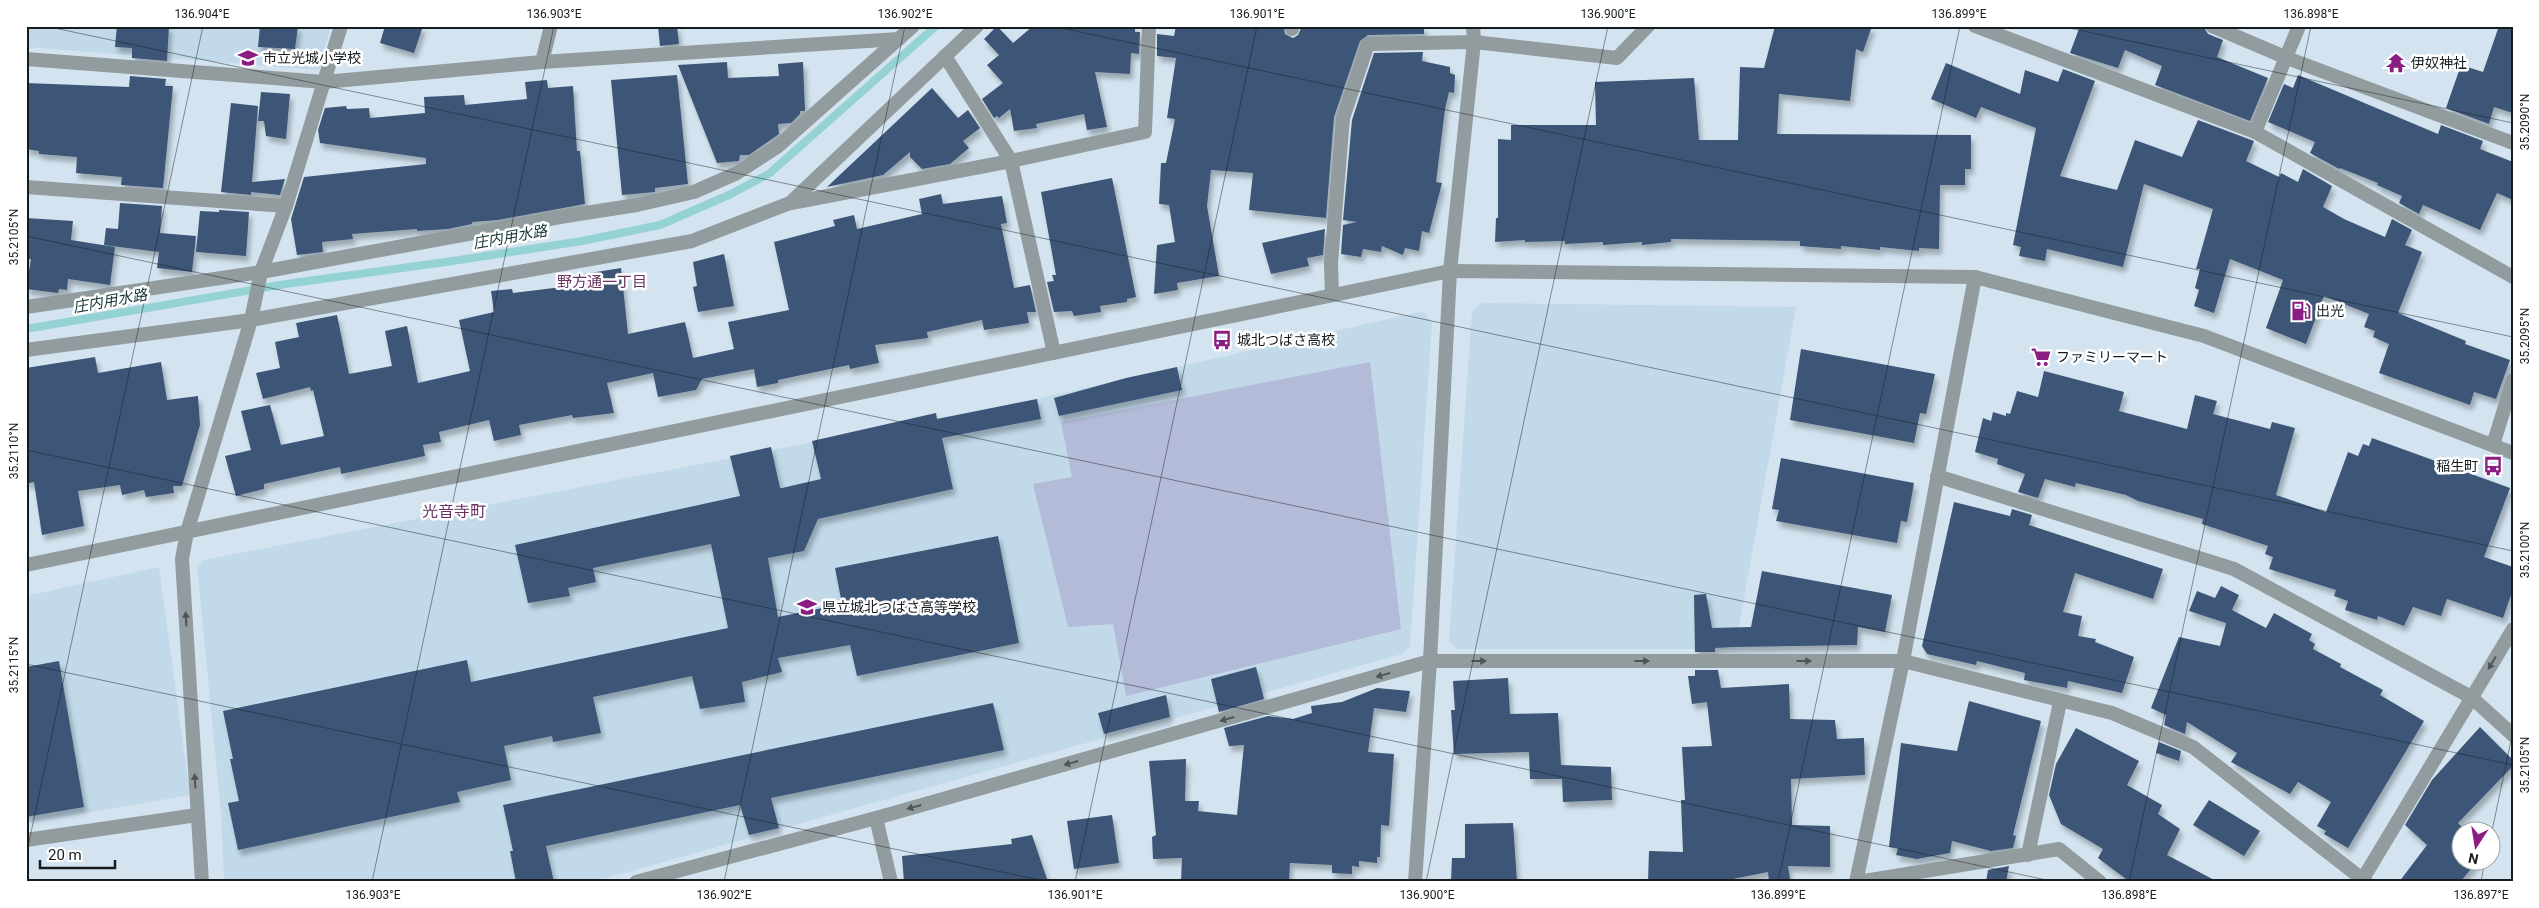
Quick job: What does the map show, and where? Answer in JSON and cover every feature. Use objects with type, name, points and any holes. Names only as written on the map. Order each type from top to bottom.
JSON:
[{"type":"street","points":[[202,882],[182,559],[187,532],[252,315],[260,278],[286,206],[340,26]]},
{"type":"street","points":[[542,62],[551,26]]},
{"type":"street","points":[[790,203],[977,26]]},
{"type":"street","points":[[26,350],[252,315],[692,241],[790,203],[1011,161],[1145,132],[1149,26]]},
{"type":"street","points":[[1415,882],[1430,662],[1450,271],[1474,42],[1474,26]]},
{"type":"street","points":[[1332,295],[1331,263],[1343,118],[1368,44],[1474,42],[1617,58],[1648,26]]},
{"type":"street","points":[[1975,26],[2255,132],[2513,276]]},
{"type":"street","points":[[2212,26],[2287,58],[2513,143]]},
{"type":"street","points":[[2255,132],[2299,26]]},
{"type":"street","points":[[26,59],[324,82],[908,30]]},
{"type":"street","points":[[26,307],[260,278],[556,217],[636,206],[694,192],[737,173],[777,147],[908,30]]},
{"type":"street","points":[[946,56],[1011,161],[1054,353]]},
{"type":"street","points":[[26,187],[286,206]]},
{"type":"street","points":[[26,565],[1450,271],[1974,277],[2204,336],[2513,453]]},
{"type":"street","points":[[1974,277],[1903,661],[1857,882],[2059,849],[2100,882]]},
{"type":"street","points":[[2493,445],[2513,380]]},
{"type":"street","points":[[1937,476],[2234,569],[2471,697],[2513,735]]},
{"type":"street","points":[[636,882],[876,818],[1430,662],[1903,661],[2060,702],[2112,713],[2193,747],[2363,881],[2513,629]]},
{"type":"street","points":[[2028,855],[2060,702]]},
{"type":"street","points":[[26,840],[197,815]]},
{"type":"street","points":[[876,818],[891,882]]},
{"type":"shaded area","name":"市立光城小学校","points":[[26,26],[331,26],[319,70],[26,47]]},
{"type":"shaded area","points":[[1482,303],[1796,307],[1735,649],[1457,649],[1449,640],[1472,311]]},
{"type":"shaded area","name":"県立城北つばさ高等学校","points":[[1423,311],[1432,323],[1410,646],[1402,654],[593,882],[224,882],[221,812],[197,567],[203,560],[1037,399]]},
{"type":"shaded area","points":[[1370,362],[1401,629],[1126,696],[1113,624],[1068,627],[1033,484],[1072,477],[1061,422]]},
{"type":"shaded area","points":[[159,567],[190,795],[26,823],[26,596]]},
{"type":"building","points":[[117,26],[169,26],[167,61],[132,58],[132,48],[115,47]]},
{"type":"building","points":[[260,26],[298,26],[295,49],[258,47]]},
{"type":"building","points":[[385,26],[423,26],[414,53],[380,43]]},
{"type":"building","points":[[658,26],[677,26],[679,44],[660,46]]},
{"type":"building","points":[[997,26],[1013,43],[1033,26],[1135,26],[1135,32],[1140,32],[1139,54],[1131,53],[1130,74],[1095,72],[1107,127],[1087,130],[1084,114],[1036,124],[1037,128],[1014,131],[1010,109],[999,118],[997,116],[994,118],[982,99],[1003,83],[987,65],[999,55],[984,39]]},
{"type":"building","points":[[1176,26],[1284,26],[1285,34],[1293,38],[1298,35],[1302,26],[1424,26],[1424,34],[1368,35],[1360,41],[1334,117],[1326,218],[1249,210],[1253,173],[1211,170],[1207,206],[1219,276],[1177,283],[1178,290],[1154,294],[1157,245],[1175,242],[1169,205],[1159,204],[1161,163],[1166,163],[1175,119],[1167,118],[1176,58],[1157,56],[1157,34],[1174,36]]},
{"type":"building","points":[[1775,26],[1872,26],[1863,52],[1856,49],[1850,101],[1779,94],[1777,134],[1971,135],[1971,169],[1965,169],[1965,185],[1940,185],[1939,249],[1919,248],[1919,251],[1880,247],[1880,250],[1841,246],[1841,249],[1800,246],[1800,241],[1671,239],[1671,242],[1642,245],[1642,242],[1603,245],[1603,242],[1565,244],[1565,241],[1525,242],[1525,240],[1495,242],[1496,218],[1498,218],[1498,139],[1511,140],[1511,125],[1596,125],[1595,82],[1694,78],[1699,140],[1738,140],[1740,67],[1764,68]]},
{"type":"building","points":[[2080,26],[2203,26],[2208,34],[2223,40],[2217,57],[2268,78],[2250,121],[2155,85],[2162,66],[2125,50],[2118,68],[2070,53]]},
{"type":"building","points":[[2499,26],[2513,26],[2513,113],[2494,107],[2489,124],[2446,108],[2461,65],[2483,72]]},
{"type":"building","points":[[1423,52],[1422,61],[1450,67],[1450,73],[1455,75],[1454,93],[1449,92],[1445,109],[1436,182],[1442,183],[1429,233],[1422,231],[1419,251],[1405,248],[1403,255],[1382,246],[1381,252],[1363,249],[1361,257],[1341,254],[1343,225],[1357,222],[1343,220],[1352,120],[1374,53]]},
{"type":"building","points":[[727,62],[728,78],[779,76],[778,64],[803,62],[805,111],[800,111],[800,114],[791,123],[778,124],[779,134],[749,155],[740,155],[739,161],[717,163],[678,65]]},
{"type":"building","points":[[1946,63],[2020,94],[2025,70],[2058,82],[2063,69],[2095,81],[2060,176],[2117,190],[2135,140],[2182,157],[2198,120],[2254,141],[2246,161],[2279,177],[2281,173],[2298,182],[2303,169],[2332,186],[2323,207],[2344,219],[2385,237],[2392,219],[2412,230],[2405,245],[2422,252],[2398,313],[2466,341],[2465,344],[2510,360],[2496,399],[2474,392],[2470,405],[2379,373],[2389,344],[2373,337],[2375,331],[2364,327],[2369,314],[2324,296],[2306,344],[2266,328],[2283,280],[2230,259],[2214,313],[2194,306],[2199,290],[2195,288],[2200,269],[2196,269],[2213,209],[2144,184],[2123,267],[2047,249],[2045,261],[2019,256],[2021,247],[2013,245],[2036,128],[1981,107],[1976,118],[1931,99]]},
{"type":"building","points":[[677,75],[688,184],[655,188],[655,192],[622,195],[611,80]]},
{"type":"building","points":[[2298,75],[2438,134],[2441,125],[2483,141],[2480,149],[2513,162],[2513,200],[2497,193],[2480,230],[2423,205],[2419,214],[2399,203],[2402,196],[2377,185],[2378,183],[2339,169],[2310,153],[2315,142],[2268,122],[2284,84],[2293,88]]},
{"type":"building","points":[[130,76],[166,79],[165,86],[173,86],[163,188],[121,185],[122,177],[76,173],[77,157],[39,154],[39,151],[26,149],[26,83],[129,87]]},
{"type":"building","points":[[547,80],[548,88],[573,86],[577,151],[580,151],[585,204],[498,220],[472,222],[472,224],[448,229],[417,231],[417,229],[352,234],[353,239],[322,242],[323,252],[297,255],[291,219],[304,177],[426,164],[426,158],[320,143],[318,130],[325,108],[346,106],[347,109],[369,108],[370,118],[425,113],[424,97],[464,95],[465,105],[527,99],[525,82]]},
{"type":"building","points":[[932,88],[958,118],[968,110],[980,128],[963,141],[969,148],[950,164],[922,169],[910,157],[910,152],[883,175],[827,187]]},
{"type":"building","points":[[261,92],[290,94],[286,139],[266,136],[264,121],[258,121]]},
{"type":"building","points":[[231,103],[258,106],[252,182],[285,179],[280,195],[251,192],[251,195],[221,192]]},
{"type":"building","points":[[1112,178],[1136,297],[1127,299],[1127,302],[1100,306],[1101,312],[1074,316],[1072,311],[1054,312],[1047,282],[1054,281],[1052,275],[1056,275],[1041,192]]},
{"type":"building","points":[[941,194],[943,204],[1002,196],[1007,223],[1001,224],[1014,288],[1030,285],[1036,312],[1027,312],[1029,323],[984,330],[982,320],[927,332],[928,338],[875,345],[879,363],[850,369],[849,365],[778,380],[778,383],[757,387],[754,369],[702,379],[696,390],[658,397],[653,373],[607,383],[614,413],[573,418],[572,415],[519,425],[521,435],[494,441],[489,420],[439,432],[441,442],[423,445],[425,456],[341,474],[340,467],[264,484],[264,489],[236,496],[225,456],[251,450],[241,411],[270,405],[281,445],[324,436],[313,390],[311,391],[310,387],[263,399],[256,373],[280,368],[275,342],[299,337],[296,323],[337,315],[349,374],[392,366],[385,331],[407,326],[418,383],[470,371],[459,320],[494,312],[491,291],[512,289],[513,293],[586,284],[584,274],[621,268],[628,334],[685,322],[693,358],[734,349],[728,322],[789,310],[774,242],[835,226],[833,220],[854,215],[857,229],[922,214],[919,199]]},
{"type":"building","points":[[120,203],[162,206],[160,233],[196,236],[192,272],[157,268],[159,252],[104,245],[106,228],[118,229]]},
{"type":"building","points":[[219,210],[249,212],[246,256],[196,252],[200,211],[219,212]]},
{"type":"building","points":[[26,218],[73,221],[71,240],[115,247],[110,285],[68,279],[67,290],[59,289],[58,293],[26,289],[31,259],[26,259]]},
{"type":"building","points":[[1325,229],[1323,255],[1307,258],[1309,266],[1271,274],[1262,243]]},
{"type":"building","points":[[724,254],[734,306],[698,312],[693,287],[697,286],[693,262]]},
{"type":"building","points":[[1801,349],[1935,374],[1926,414],[1920,413],[1914,443],[1790,420]]},
{"type":"building","points":[[95,357],[98,373],[161,362],[167,400],[198,396],[200,425],[182,486],[173,486],[174,493],[146,497],[144,490],[122,495],[120,485],[78,491],[84,526],[42,535],[34,482],[26,484],[26,368]]},
{"type":"building","points":[[1177,367],[1182,390],[1059,416],[1054,398],[1126,378]]},
{"type":"building","points":[[2044,371],[2124,392],[2119,411],[2187,429],[2195,395],[2217,401],[2213,414],[2270,429],[2272,422],[2295,428],[2276,495],[2326,512],[2348,452],[2358,456],[2363,444],[2369,446],[2372,438],[2510,488],[2484,557],[2513,567],[2513,589],[2503,618],[2447,599],[2441,616],[2413,607],[2404,626],[2378,616],[2377,620],[2345,610],[2348,601],[2334,596],[2336,590],[2269,569],[2273,557],[2265,554],[2268,546],[2202,524],[2203,519],[2138,501],[2126,495],[2076,483],[2075,487],[2045,479],[2038,498],[2018,492],[2025,474],[1997,464],[1998,459],[1975,452],[1983,418],[1991,421],[1993,412],[2006,416],[2006,413],[2010,414],[2017,391],[2038,397]]},
{"type":"building","points":[[1037,399],[1041,419],[942,438],[953,489],[818,519],[804,551],[768,558],[778,617],[842,604],[835,568],[998,536],[1019,643],[857,676],[850,645],[778,658],[782,672],[742,682],[745,702],[700,709],[692,676],[593,697],[601,733],[553,742],[552,736],[504,746],[511,780],[457,792],[460,802],[238,850],[228,803],[239,801],[230,759],[233,759],[223,711],[467,660],[471,682],[728,628],[711,544],[593,568],[596,582],[568,588],[570,596],[528,603],[515,545],[740,496],[730,456],[771,447],[780,488],[782,488],[821,479],[812,441],[936,413],[937,419]]},
{"type":"building","points":[[1781,458],[1914,483],[1907,522],[1901,521],[1897,543],[1776,521],[1779,510],[1772,509]]},
{"type":"building","points":[[1954,502],[2010,516],[2012,509],[2032,515],[2029,525],[2163,569],[2153,599],[2075,573],[2063,612],[2082,616],[2078,636],[2096,639],[2095,642],[2134,657],[2122,693],[2068,681],[2067,688],[2024,680],[2025,673],[1977,661],[1976,665],[1927,654],[1922,646]]},
{"type":"building","points":[[1762,571],[1892,595],[1885,632],[1858,627],[1857,645],[1733,647],[1715,648],[1715,652],[1695,652],[1694,595],[1706,594],[1712,628],[1751,627]]},
{"type":"building","points":[[2221,586],[2239,595],[2232,610],[2266,628],[2274,613],[2312,634],[2309,640],[2315,644],[2313,649],[2341,664],[2340,667],[2383,690],[2380,695],[2424,721],[2348,848],[2324,834],[2326,831],[2317,826],[2331,802],[2298,782],[2290,794],[2231,762],[2237,753],[2187,722],[2185,734],[2164,725],[2166,715],[2151,708],[2179,637],[2220,646],[2227,620],[2226,623],[2189,611],[2197,591],[2215,598]]},
{"type":"building","points":[[59,661],[84,807],[26,817],[26,667]]},
{"type":"building","points":[[1256,667],[1264,699],[1219,712],[1211,679]]},
{"type":"building","points":[[1695,670],[1718,670],[1721,688],[1789,684],[1790,719],[1835,720],[1837,739],[1864,738],[1865,775],[1791,779],[1792,825],[1830,826],[1830,867],[1788,866],[1790,879],[1778,882],[1769,882],[1768,872],[1718,882],[1648,882],[1649,851],[1683,852],[1681,800],[1685,800],[1682,747],[1712,746],[1707,702],[1692,704],[1688,676],[1695,676]]},
{"type":"building","points":[[1508,678],[1510,714],[1558,713],[1561,765],[1611,767],[1612,800],[1563,802],[1562,779],[1530,779],[1529,752],[1454,754],[1451,710],[1455,710],[1453,681]]},
{"type":"building","points":[[1377,688],[1410,691],[1406,712],[1374,708],[1368,752],[1394,754],[1389,826],[1381,825],[1380,857],[1377,857],[1377,863],[1359,861],[1359,867],[1352,866],[1352,874],[1332,873],[1332,865],[1290,863],[1289,882],[1181,882],[1182,858],[1153,859],[1152,837],[1156,835],[1149,761],[1186,759],[1185,801],[1199,801],[1198,811],[1237,815],[1244,745],[1229,746],[1224,728],[1268,716],[1293,719],[1312,713],[1311,706],[1342,702]]},
{"type":"building","points":[[1166,695],[1170,717],[1104,734],[1098,713]]},
{"type":"building","points":[[1969,701],[2041,721],[2013,835],[2016,836],[2013,848],[1991,851],[1952,841],[1950,853],[1917,859],[1896,855],[1898,848],[1889,847],[1901,743],[1957,751]]},
{"type":"building","points":[[993,703],[1004,750],[771,798],[779,828],[749,835],[740,805],[546,846],[554,882],[516,882],[510,851],[513,851],[503,805]]},
{"type":"building","points":[[2480,727],[2513,760],[2513,766],[2461,820],[2452,820],[2452,870],[2470,870],[2460,882],[2399,882],[2427,845],[2405,825],[2432,780]]},
{"type":"building","points":[[2076,728],[2139,761],[2127,785],[2162,805],[2158,814],[2180,829],[2167,855],[2218,882],[2130,882],[2098,858],[2103,849],[2061,824],[2049,795],[2056,764]]},
{"type":"building","points":[[2159,742],[2181,751],[2179,761],[2156,753]]},
{"type":"building","points":[[2209,800],[2260,831],[2244,856],[2193,825]]},
{"type":"building","points":[[1112,815],[1119,863],[1074,869],[1067,821]]},
{"type":"building","points":[[1513,823],[1517,882],[1451,881],[1452,858],[1465,858],[1465,824]]},
{"type":"building","points":[[1032,835],[1048,882],[904,882],[902,856],[1012,844],[1011,839]]},
{"type":"building","points":[[2009,866],[2006,882],[1986,882],[1988,870]]},
{"type":"waterway","name":"庄内用水路","points":[[26,329],[286,284],[582,241],[660,225],[729,195],[770,173],[936,26]]},
{"type":"place","name":"市立光城小学校","points":[[248,58]]},
{"type":"place","name":"伊奴神社","points":[[2396,63]]},
{"type":"place","name":"出光","points":[[2301,311]]},
{"type":"place","name":"城北つばさ高校","points":[[1222,340]]},
{"type":"place","name":"ファミリーマート","points":[[2041,357]]},
{"type":"place","name":"稲生町","points":[[2493,466]]},
{"type":"place","name":"県立城北つばさ高等学校","points":[[807,607]]},
{"type":"district","name":"野方通一丁目","points":[[602,282]]},
{"type":"district","name":"光音寺町","points":[[454,511]]}]
